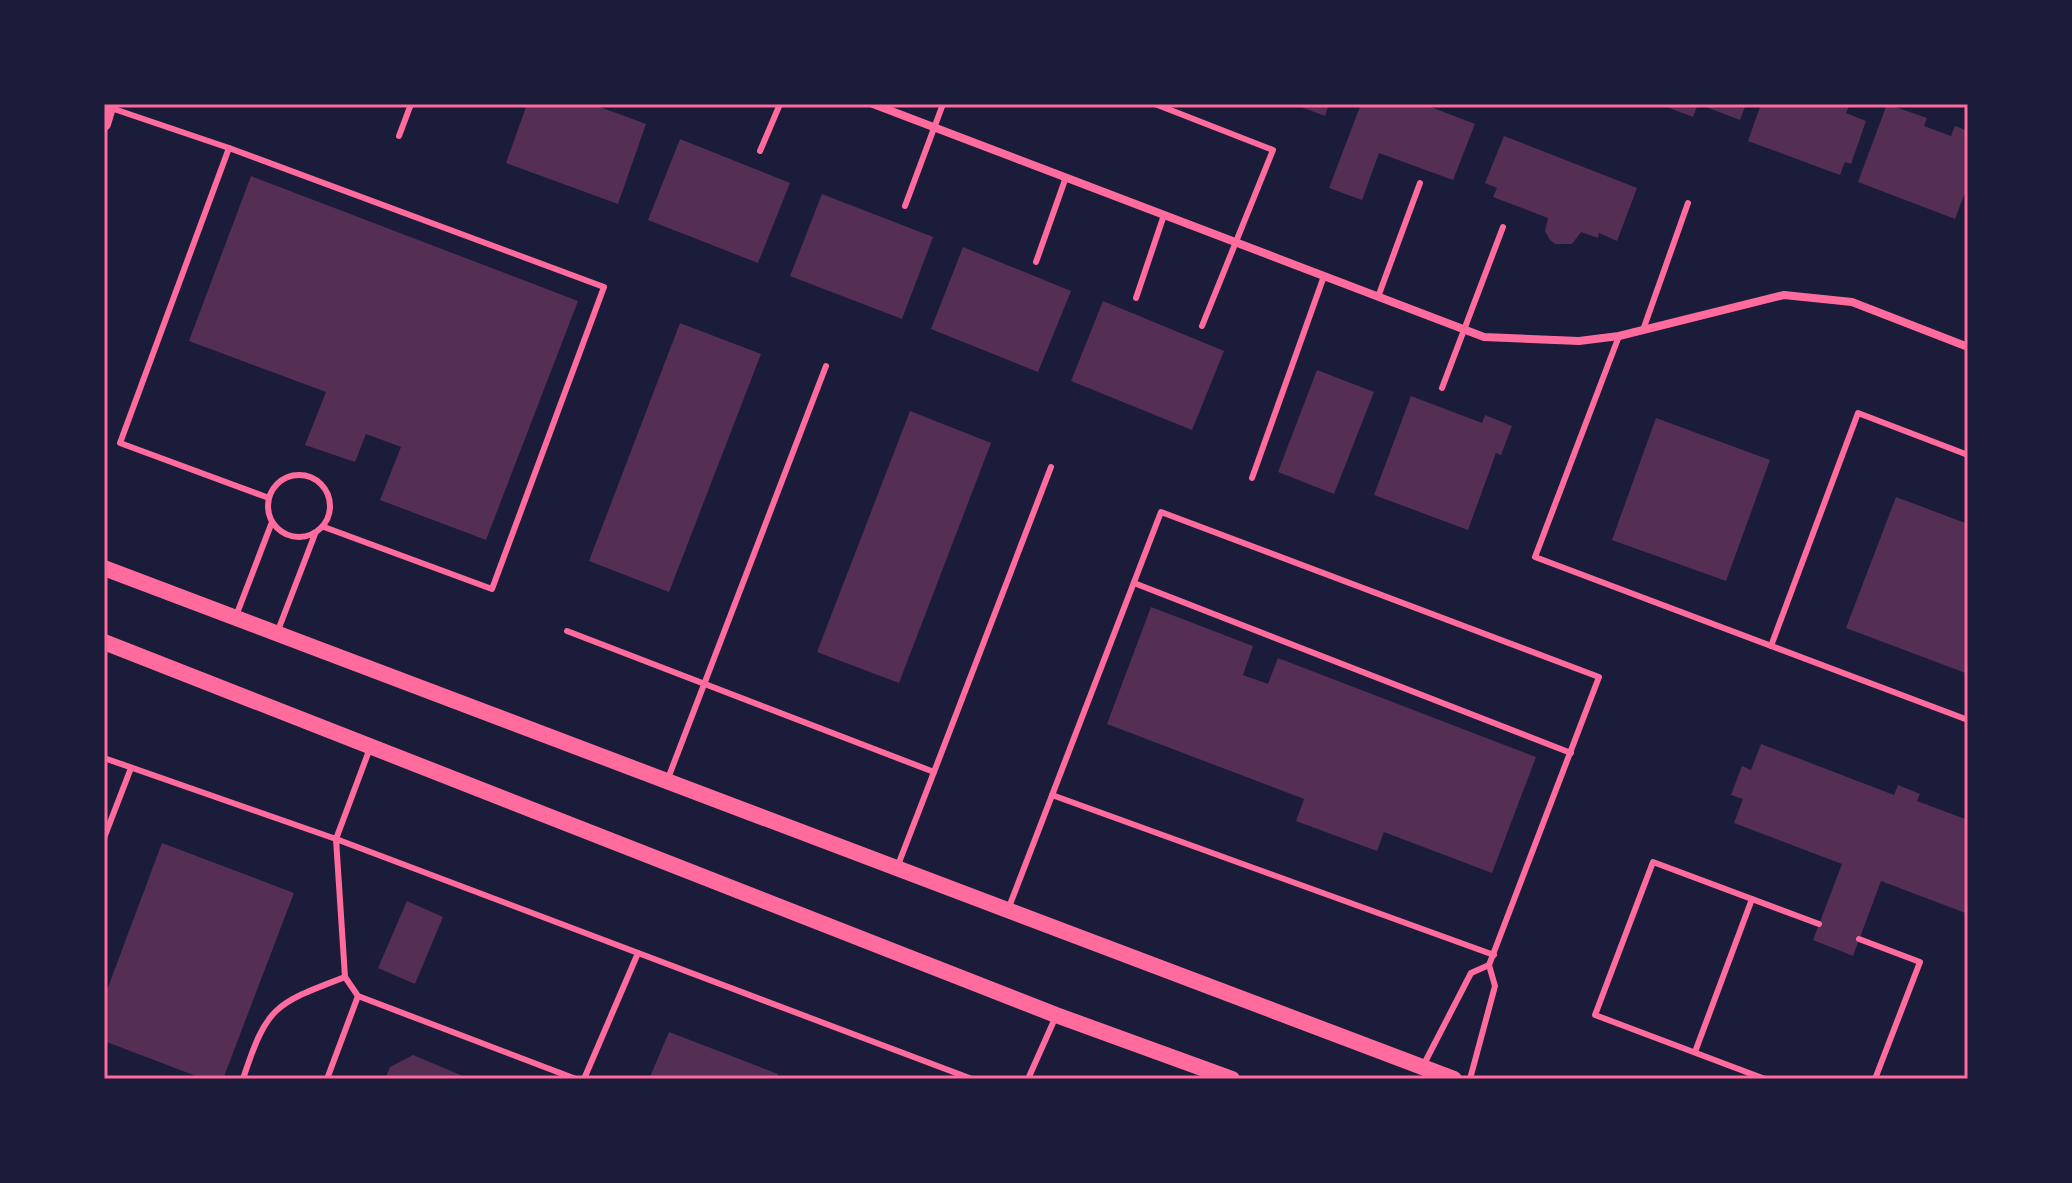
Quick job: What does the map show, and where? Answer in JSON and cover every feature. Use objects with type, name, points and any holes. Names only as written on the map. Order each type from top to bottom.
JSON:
[{"type":"main road","points":[[104,568],[897,868],[1420,1072],[1454,1079]]},
{"type":"main road","points":[[104,642],[1056,1015],[1232,1079]]},
{"type":"street","points":[[873,104],[1484,337],[1563,340],[1619,336],[1784,295],[1852,302],[1968,347]]},
{"type":"street","points":[[104,124],[110,106]]},
{"type":"lane","points":[[399,136],[411,104]]},
{"type":"lane","points":[[760,151],[780,104]]},
{"type":"lane","points":[[905,206],[943,104]]},
{"type":"lane","points":[[1155,104],[1273,150],[1202,326]]},
{"type":"lane","points":[[110,106],[604,287],[492,589],[324,527]]},
{"type":"lane","points":[[229,148],[120,443],[269,498]]},
{"type":"lane","points":[[1036,262],[1066,177]]},
{"type":"lane","points":[[1378,297],[1420,183]]},
{"type":"lane","points":[[1643,330],[1688,203]]},
{"type":"lane","points":[[1136,298],[1164,215]]},
{"type":"lane","points":[[1442,388],[1503,227]]},
{"type":"lane","points":[[1252,478],[1324,276]]},
{"type":"lane","points":[[1619,336],[1535,557],[1968,720]]},
{"type":"lane","points":[[667,781],[826,366]]},
{"type":"lane","points":[[1771,646],[1858,413],[1968,455]]},
{"type":"lane","points":[[897,868],[1051,467]]},
{"type":"lane","points":[[296,475],[309,476],[320,482],[327,492],[331,504],[329,516],[324,527],[315,534],[303,538],[291,536],[280,531],[272,522],[268,510],[269,498],[274,487],[284,479],[296,475]]},
{"type":"lane","points":[[1008,911],[1161,512],[1599,677],[1494,955],[1489,965],[1471,973],[1420,1072]]},
{"type":"lane","points":[[235,617],[272,522]]},
{"type":"lane","points":[[277,633],[315,534]]},
{"type":"lane","points":[[1134,583],[1571,753]]},
{"type":"lane","points":[[567,631],[934,772]]},
{"type":"lane","points":[[370,748],[336,839],[345,977],[358,996],[576,1079]]},
{"type":"lane","points":[[104,758],[336,839],[972,1079]]},
{"type":"lane","points":[[104,838],[131,768]]},
{"type":"lane","points":[[1052,795],[1494,955]]},
{"type":"lane","points":[[1765,1079],[1595,1015],[1653,862],[1819,924]]},
{"type":"lane","points":[[1695,1052],[1752,899]]},
{"type":"lane","points":[[1859,939],[1920,962],[1875,1079]]},
{"type":"lane","points":[[584,1079],[638,953]]},
{"type":"lane","points":[[1470,1079],[1495,986],[1489,965]]},
{"type":"lane","points":[[243,1079],[255,1041],[281,1003],[345,977]]},
{"type":"lane","points":[[327,1079],[358,996]]},
{"type":"lane","points":[[1028,1079],[1056,1015]]},
{"type":"building","points":[[527,104],[592,104],[646,124],[618,204],[506,163]]},
{"type":"building","points":[[1293,104],[1329,104],[1325,116]]},
{"type":"building","points":[[1361,104],[1423,104],[1475,124],[1453,180],[1379,153],[1362,200],[1329,188]]},
{"type":"building","points":[[1659,104],[1698,104],[1693,117]]},
{"type":"building","points":[[1698,104],[1746,104],[1740,120]]},
{"type":"building","points":[[1761,104],[1850,104],[1846,113],[1866,121],[1851,164],[1845,162],[1840,175],[1748,141]]},
{"type":"building","points":[[1887,104],[1927,118],[1924,126],[1951,136],[1955,126],[1968,131],[1968,185],[1955,219],[1858,182]]},
{"type":"building","points":[[1504,136],[1637,188],[1617,241],[1599,233],[1598,238],[1581,232],[1572,244],[1555,244],[1545,231],[1548,218],[1493,197],[1497,188],[1485,183]]},
{"type":"building","points":[[680,139],[790,183],[758,263],[648,220]]},
{"type":"building","points":[[251,176],[578,301],[486,540],[380,500],[401,447],[366,434],[355,462],[305,445],[326,392],[189,341]]},
{"type":"building","points":[[822,194],[933,237],[902,319],[790,276]]},
{"type":"building","points":[[963,247],[1071,291],[1038,372],[931,329]]},
{"type":"building","points":[[1103,301],[1224,351],[1192,430],[1071,381]]},
{"type":"building","points":[[680,323],[761,354],[669,592],[589,561]]},
{"type":"building","points":[[1317,370],[1374,392],[1334,494],[1278,472]]},
{"type":"building","points":[[1411,396],[1482,423],[1485,415],[1512,426],[1501,455],[1496,453],[1468,530],[1374,495]]},
{"type":"building","points":[[910,411],[991,443],[899,683],[817,652]]},
{"type":"building","points":[[1656,418],[1770,460],[1726,581],[1612,540]]},
{"type":"building","points":[[1896,497],[1968,524],[1968,674],[1846,628]]},
{"type":"building","points":[[1151,607],[1253,646],[1243,675],[1268,684],[1278,658],[1536,757],[1492,873],[1384,832],[1377,851],[1296,821],[1304,799],[1107,724]]},
{"type":"building","points":[[1761,744],[1894,795],[1898,785],[1920,794],[1917,801],[1968,820],[1968,914],[1881,881],[1853,956],[1813,940],[1842,864],[1734,823],[1743,799],[1731,795],[1742,766],[1751,770]]},
{"type":"building","points":[[162,843],[294,893],[223,1079],[204,1079],[104,1041],[104,998]]},
{"type":"building","points":[[407,901],[443,917],[415,984],[378,968]]},
{"type":"building","points":[[669,1032],[778,1074],[776,1079],[649,1079]]},
{"type":"building","points":[[413,1055],[470,1079],[385,1079],[390,1067]]}]
